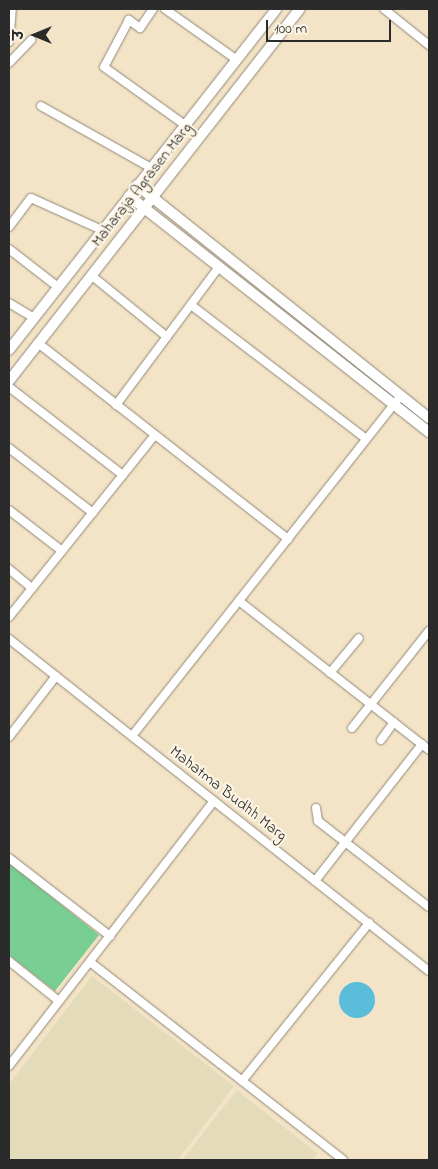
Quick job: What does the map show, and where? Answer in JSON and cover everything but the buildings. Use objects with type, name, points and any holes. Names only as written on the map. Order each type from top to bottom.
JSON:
[{"type":"street","points":[[9,42],[12,9]]},
{"type":"street","points":[[153,9],[140,28],[129,20],[104,67],[185,125]]},
{"type":"street","name":"Maharaja Agrasen Marg","points":[[9,350],[276,9]]},
{"type":"street","name":"Maharaja Agrasen Marg","points":[[9,381],[300,9]]},
{"type":"street","points":[[384,9],[429,45]]},
{"type":"street","points":[[170,10],[236,60]]},
{"type":"street","points":[[9,63],[32,40]]},
{"type":"street","points":[[41,106],[151,168]]},
{"type":"street","points":[[137,185],[429,418]]},
{"type":"street","points":[[129,196],[429,432]]},
{"type":"street","points":[[9,227],[31,198],[102,230]]},
{"type":"street","points":[[9,249],[58,287]]},
{"type":"street","points":[[116,405],[219,267]]},
{"type":"street","points":[[92,275],[167,337]]},
{"type":"street","points":[[9,303],[34,318]]},
{"type":"street","points":[[191,305],[366,439]]},
{"type":"street","points":[[38,343],[288,539]]},
{"type":"street","points":[[9,387],[123,475]]},
{"type":"street","points":[[132,736],[401,395]]},
{"type":"street","points":[[9,617],[156,435]]},
{"type":"street","points":[[9,448],[93,513]]},
{"type":"street","points":[[9,510],[62,551]]},
{"type":"street","points":[[9,569],[32,588]]},
{"type":"street","points":[[239,601],[427,748],[346,841],[315,881]]},
{"type":"street","points":[[352,728],[429,631]]},
{"type":"street","points":[[330,673],[359,638]]},
{"type":"street","name":"Mahatma Budhh Marg","points":[[9,639],[429,971]]},
{"type":"street","points":[[9,737],[56,676]]},
{"type":"street","points":[[382,740],[394,722]]},
{"type":"street","points":[[9,1066],[214,801]]},
{"type":"street","points":[[316,808],[318,821],[429,907]]},
{"type":"street","points":[[9,858],[110,936]]},
{"type":"street","points":[[242,1081],[369,923]]},
{"type":"street","points":[[9,961],[59,1001]]},
{"type":"street","points":[[90,962],[343,1160]]},
{"type":"shaded area","points":[[92,976],[234,1086],[178,1160],[9,1160],[9,1084]]},
{"type":"shaded area","points":[[237,1090],[318,1154],[313,1160],[182,1160]]},
{"type":"green space","points":[[9,863],[99,935],[55,991],[9,955]]},
{"type":"water","points":[[357,982],[364,983],[370,987],[374,993],[374,1007],[370,1013],[364,1017],[357,1018],[350,1017],[344,1013],[340,1007],[339,1000],[340,993],[344,987],[350,983]]}]
